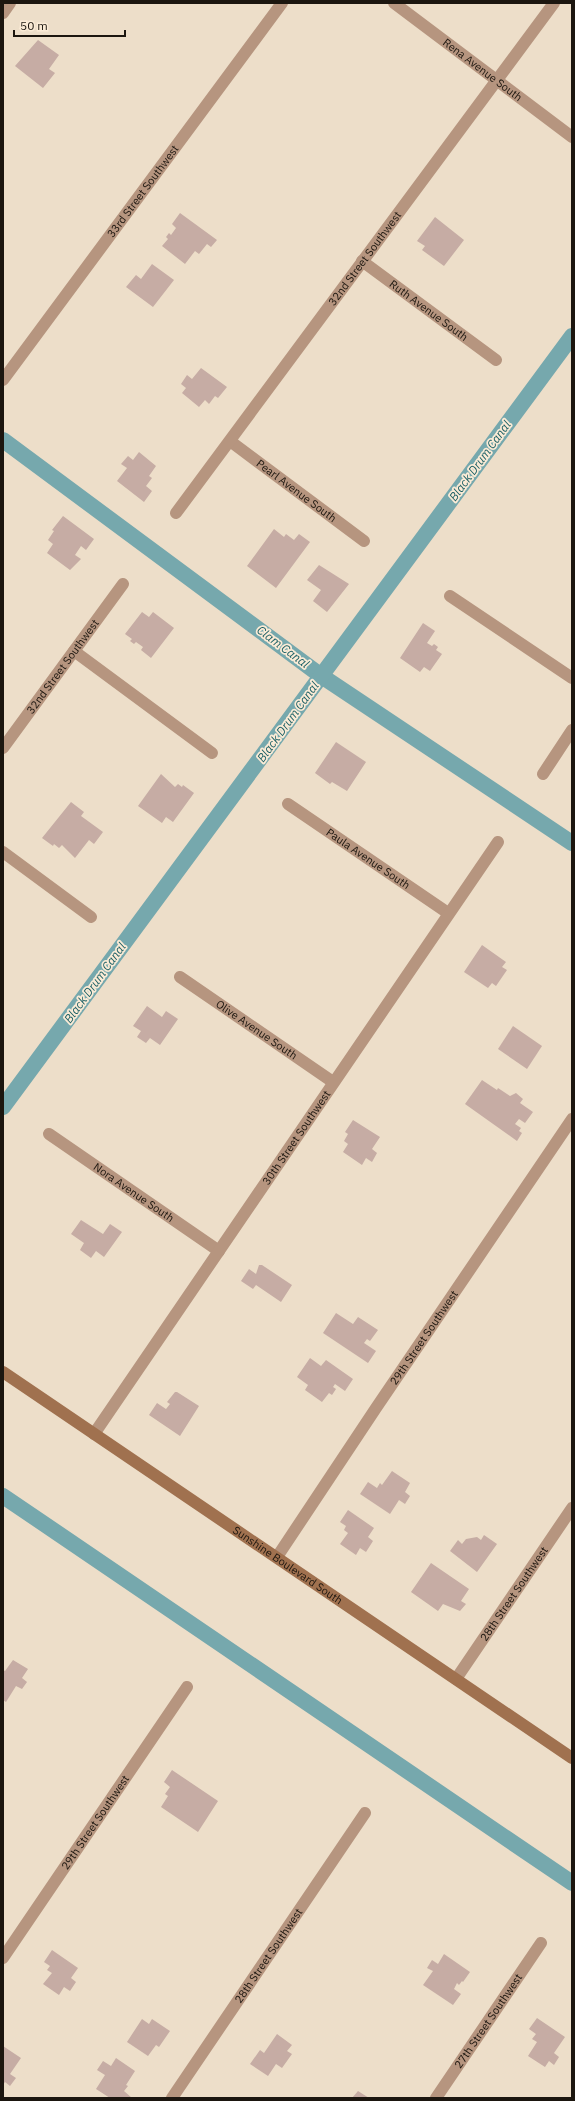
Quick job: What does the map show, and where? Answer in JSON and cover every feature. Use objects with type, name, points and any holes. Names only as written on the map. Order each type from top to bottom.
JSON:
[{"type":"street","points":[[3,13],[10,3]]},
{"type":"street","name":"33rd Street Southwest","points":[[3,380],[282,3]]},
{"type":"street","name":"Rena Avenue South","points":[[394,3],[572,136]]},
{"type":"street","name":"32nd Street Southwest","points":[[176,513],[554,3]]},
{"type":"street","name":"Ruth Avenue South","points":[[362,261],[496,360]]},
{"type":"street","name":"Pearl Avenue South","points":[[230,441],[364,541]]},
{"type":"street","name":"32nd Street Southwest","points":[[3,748],[123,584]]},
{"type":"street","points":[[450,596],[572,678]]},
{"type":"street","points":[[74,651],[212,753]]},
{"type":"street","points":[[543,774],[572,730]]},
{"type":"street","name":"Paula Avenue South","points":[[288,804],[448,913]]},
{"type":"street","name":"30th Street Southwest","points":[[94,1434],[448,913],[498,842]]},
{"type":"street","points":[[3,852],[91,917]]},
{"type":"street","name":"Olive Avenue South","points":[[180,977],[333,1082]]},
{"type":"street","name":"29th Street Southwest","points":[[277,1558],[376,1408],[572,1119]]},
{"type":"street","name":"Nora Avenue South","points":[[48,1134],[219,1251]]},
{"type":"street","name":"Sunshine Boulevard South","points":[[3,1372],[572,1758]]},
{"type":"street","name":"28th Street Southwest","points":[[456,1679],[572,1508]]},
{"type":"street","name":"29th Street Southwest","points":[[3,1958],[187,1687]]},
{"type":"street","name":"28th Street Southwest","points":[[172,2098],[366,1813]]},
{"type":"street","name":"27th Street Southwest","points":[[436,2098],[541,1943]]},
{"type":"building","points":[[38,40],[59,55],[49,69],[55,73],[43,88],[15,66]]},
{"type":"building","points":[[180,213],[217,240],[211,247],[207,244],[199,254],[195,251],[185,264],[162,246],[168,239],[166,237],[169,233],[171,235],[176,228],[172,224]]},
{"type":"building","points":[[435,217],[464,240],[444,266],[422,250],[425,246],[417,241]]},
{"type":"building","points":[[152,264],[174,280],[153,307],[126,287],[136,275],[141,279]]},
{"type":"building","points":[[201,368],[227,387],[218,398],[215,396],[209,404],[205,400],[199,407],[182,393],[186,388],[181,384],[187,375],[192,379]]},
{"type":"building","points":[[139,452],[156,466],[149,476],[152,478],[146,486],[152,491],[144,502],[117,481],[127,468],[121,464],[128,456],[133,460]]},
{"type":"building","points":[[63,516],[94,539],[86,550],[81,546],[75,555],[81,559],[70,570],[47,553],[53,544],[48,540],[54,531],[52,530]]},
{"type":"building","points":[[274,529],[284,537],[286,534],[294,540],[299,534],[310,542],[276,588],[247,566]]},
{"type":"building","points":[[319,565],[349,584],[327,612],[313,601],[321,590],[307,580]]},
{"type":"building","points":[[142,612],[149,617],[153,612],[174,628],[151,658],[141,650],[143,647],[136,642],[134,644],[130,641],[132,639],[125,634]]},
{"type":"building","points":[[423,623],[435,631],[427,643],[432,646],[434,644],[438,647],[436,650],[442,654],[430,671],[424,667],[420,672],[400,658]]},
{"type":"building","points":[[336,742],[366,762],[347,791],[332,782],[330,784],[315,773]]},
{"type":"building","points":[[161,774],[175,787],[178,784],[182,787],[183,785],[194,793],[173,822],[166,817],[162,823],[138,806]]},
{"type":"building","points":[[71,802],[84,812],[81,816],[103,832],[94,844],[89,840],[75,858],[62,845],[59,848],[54,844],[53,846],[42,838]]},
{"type":"building","points":[[482,945],[506,962],[502,967],[507,970],[496,986],[492,983],[488,988],[464,972]]},
{"type":"building","points":[[147,1006],[162,1017],[166,1011],[178,1019],[160,1045],[150,1038],[146,1043],[137,1037],[141,1031],[133,1026]]},
{"type":"building","points":[[513,1026],[542,1046],[527,1069],[498,1049]]},
{"type":"building","points":[[482,1080],[497,1090],[498,1088],[510,1096],[516,1093],[523,1099],[520,1103],[533,1112],[525,1123],[519,1119],[515,1124],[521,1128],[519,1131],[522,1133],[517,1141],[465,1104]]},
{"type":"building","points":[[353,1120],[380,1137],[372,1149],[377,1153],[372,1162],[366,1158],[362,1165],[343,1152],[348,1144],[344,1141],[348,1134],[345,1132]]},
{"type":"building","points":[[81,1220],[103,1234],[110,1224],[122,1232],[104,1257],[96,1251],[91,1258],[80,1250],[84,1243],[71,1234]]},
{"type":"building","points":[[259,1265],[262,1265],[292,1285],[281,1302],[256,1285],[253,1289],[241,1281],[249,1269],[256,1274]]},
{"type":"building","points":[[336,1313],[353,1324],[358,1317],[378,1330],[370,1341],[367,1339],[364,1343],[376,1351],[368,1363],[323,1333]]},
{"type":"building","points":[[310,1358],[321,1366],[326,1360],[353,1379],[345,1391],[335,1384],[333,1387],[336,1389],[332,1395],[329,1393],[322,1402],[305,1390],[308,1385],[297,1377]]},
{"type":"building","points":[[175,1392],[199,1406],[180,1436],[149,1415],[157,1403],[166,1409],[170,1404],[167,1402]]},
{"type":"building","points":[[392,1471],[410,1483],[405,1492],[410,1496],[405,1504],[399,1500],[390,1514],[360,1494],[368,1482],[377,1488],[380,1483],[382,1485]]},
{"type":"building","points":[[348,1510],[374,1528],[368,1537],[373,1541],[366,1552],[360,1548],[356,1555],[340,1544],[348,1533],[344,1530],[346,1526],[340,1522]]},
{"type":"building","points":[[484,1535],[497,1544],[477,1572],[450,1551],[458,1540],[462,1544],[466,1539],[477,1537],[481,1540]]},
{"type":"building","points":[[431,1563],[469,1589],[461,1601],[466,1604],[460,1611],[443,1604],[438,1611],[411,1592]]},
{"type":"building","points":[[13,1660],[28,1669],[22,1678],[27,1682],[22,1689],[16,1686],[6,1702],[3,1700],[3,1670],[5,1671]]},
{"type":"building","points":[[172,1770],[218,1801],[198,1832],[161,1807],[168,1796],[165,1794],[170,1787],[164,1782]]},
{"type":"building","points":[[52,1950],[78,1968],[71,1978],[76,1982],[70,1991],[64,1987],[59,1995],[43,1984],[52,1973],[47,1970],[50,1966],[44,1962]]},
{"type":"building","points":[[444,1954],[470,1972],[463,1982],[462,1981],[459,1985],[457,1983],[454,1989],[461,1994],[453,2005],[423,1985],[433,1971],[427,1968],[432,1960],[438,1964]]},
{"type":"building","points":[[537,2018],[565,2037],[554,2053],[559,2057],[554,2065],[549,2061],[545,2067],[528,2056],[537,2042],[532,2039],[536,2034],[529,2029]]},
{"type":"building","points":[[142,2019],[149,2024],[152,2019],[170,2031],[159,2047],[156,2045],[148,2056],[127,2042]]},
{"type":"building","points":[[277,2034],[292,2045],[287,2051],[292,2054],[282,2068],[276,2064],[268,2076],[250,2064],[260,2050],[264,2053]]},
{"type":"building","points":[[3,2046],[21,2058],[10,2074],[16,2078],[10,2086],[5,2082],[3,2085]]},
{"type":"building","points":[[116,2058],[135,2071],[124,2091],[132,2098],[110,2098],[96,2089],[105,2075],[97,2070],[103,2061],[111,2066]]},
{"type":"building","points":[[358,2091],[369,2098],[352,2098]]},
{"type":"waterway","name":"Black Drum Canal","points":[[3,1107],[572,336]]},
{"type":"waterway","name":"Clam Canal","points":[[3,440],[320,675],[572,843]]},
{"type":"waterway","points":[[3,1496],[572,1883]]}]
